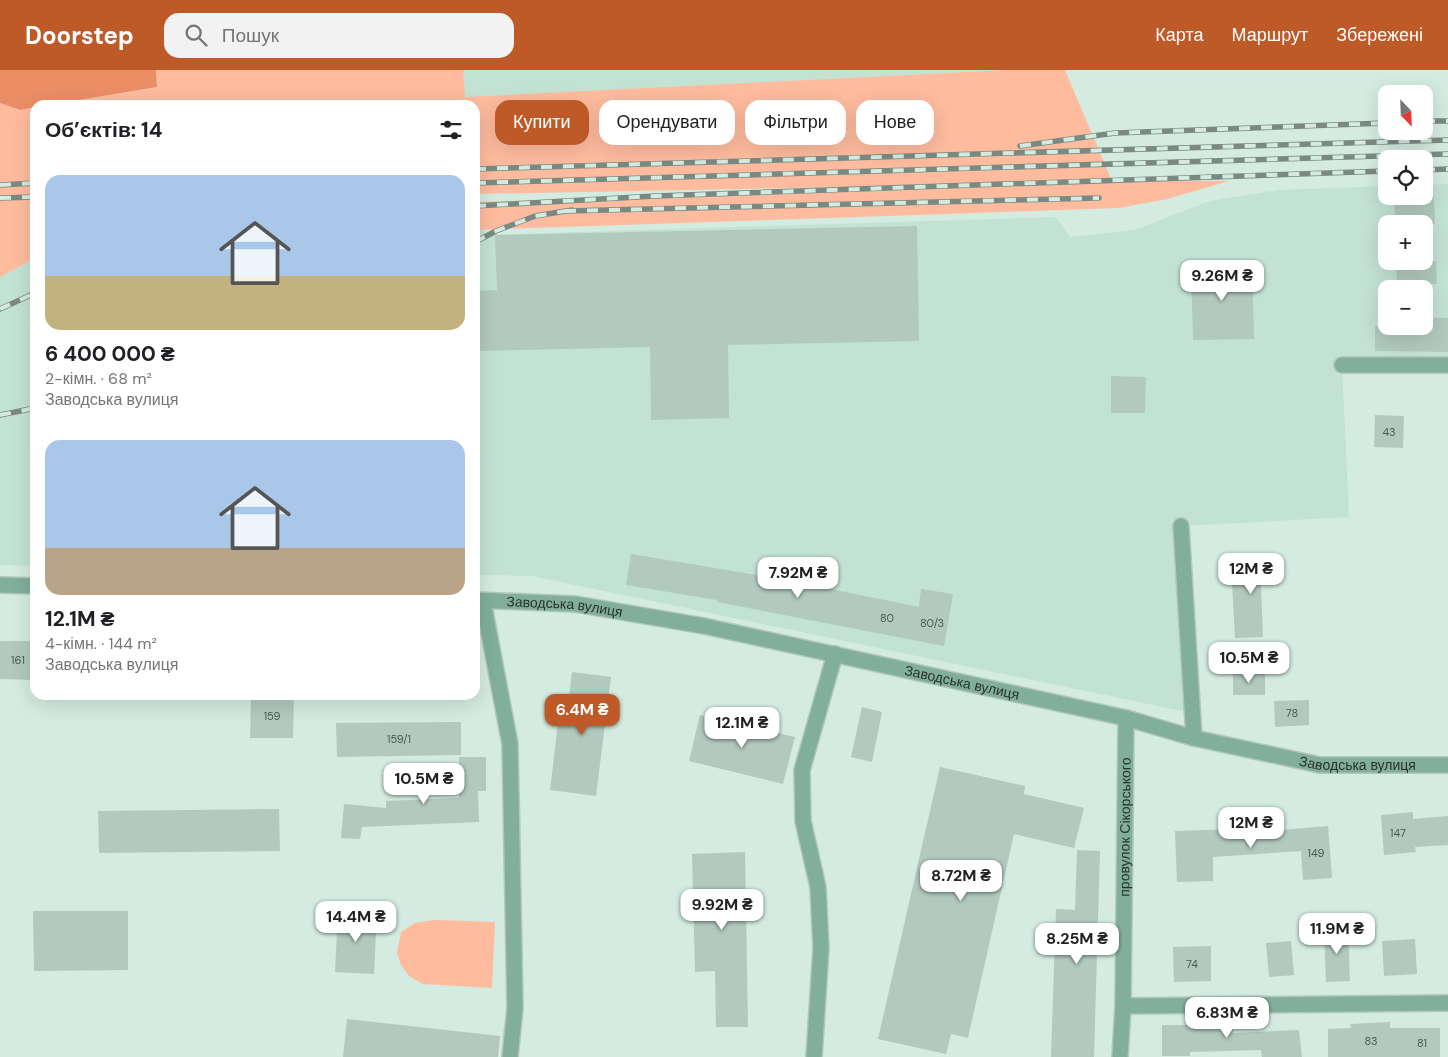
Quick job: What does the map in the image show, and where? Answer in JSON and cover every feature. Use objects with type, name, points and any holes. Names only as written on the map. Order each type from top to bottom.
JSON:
[{"type":"street","points":[[1342,365],[1448,365]]},
{"type":"street","points":[[1181,526],[1194,738]]},
{"type":"street","points":[[0,585],[30,586]]},
{"type":"street","name":"Заводська вулиця","points":[[480,600],[575,604],[704,626],[1126,718],[1194,738],[1320,765],[1448,765]]},
{"type":"street","points":[[480,605],[510,744],[514,1008],[510,1057]]},
{"type":"street","points":[[814,1057],[821,948],[818,887],[803,821],[802,770],[835,654]]},
{"type":"street","name":"провулок Сікорського","points":[[1120,1057],[1123,1006],[1126,718]]},
{"type":"street","points":[[1123,1006],[1448,1003]]},
{"type":"shaded area","points":[[0,70],[156,70],[157,87],[79,100],[30,100],[30,108],[20,110],[0,103]]},
{"type":"shaded area","points":[[156,70],[463,70],[465,97],[1007,70],[1065,70],[1112,181],[1229,181],[1167,199],[1119,208],[480,230],[480,202],[1056,183],[480,194],[480,100],[79,100],[157,87]]},
{"type":"shaded area","points":[[463,70],[1007,70],[464,97]]},
{"type":"shaded area","points":[[0,103],[20,110],[30,108],[30,261],[0,277]]},
{"type":"shaded area","points":[[1448,184],[1448,365],[1342,365],[1349,517],[1181,526],[1192,713],[532,576],[480,575],[480,226],[487,235],[1056,217],[1070,237],[1135,230],[1210,201],[1279,190],[1378,186],[1378,205],[1433,205],[1433,185]]},
{"type":"shaded area","points":[[30,261],[30,566],[0,565],[0,277]]},
{"type":"shaded area","points":[[434,920],[495,922],[492,988],[423,984],[409,976],[401,965],[397,953],[401,932],[415,923]]},
{"type":"building","points":[[1434,196],[1435,224],[1433,224],[1433,215],[1395,215],[1394,205],[1433,205]]},
{"type":"building","points":[[917,226],[919,341],[728,345],[729,418],[651,420],[650,347],[480,351],[480,291],[497,290],[495,235]]},
{"type":"building","points":[[1433,261],[1436,261],[1437,284],[1433,284],[1433,280],[1397,280],[1396,270],[1433,270]]},
{"type":"building","points":[[1252,264],[1254,339],[1193,340],[1191,265]]},
{"type":"building","points":[[1433,318],[1448,318],[1448,352],[1375,351],[1375,326],[1378,326],[1378,335],[1433,335]]},
{"type":"building","points":[[1111,376],[1146,377],[1145,413],[1111,413]]},
{"type":"building","points":[[1375,415],[1404,416],[1403,448],[1374,447]]},
{"type":"building","points":[[631,554],[781,579],[919,607],[921,589],[953,594],[944,646],[717,602],[717,600],[626,585]]},
{"type":"building","points":[[1278,560],[1280,584],[1261,585],[1263,637],[1235,638],[1231,563]]},
{"type":"building","points":[[0,641],[30,641],[30,680],[0,679]]},
{"type":"building","points":[[572,672],[611,677],[596,796],[550,790],[558,723],[566,724]]},
{"type":"building","points":[[1233,673],[1265,673],[1265,695],[1233,695]]},
{"type":"building","points":[[251,700],[294,700],[293,738],[250,738]]},
{"type":"building","points":[[1309,700],[1309,725],[1275,727],[1274,701]]},
{"type":"building","points":[[862,707],[882,712],[872,762],[851,757]]},
{"type":"building","points":[[700,715],[795,737],[783,784],[689,761]]},
{"type":"building","points":[[461,722],[461,755],[337,757],[336,723]]},
{"type":"building","points":[[459,757],[486,757],[486,791],[478,791],[479,822],[362,827],[360,839],[341,838],[344,804],[386,808],[386,801],[459,798]]},
{"type":"building","points":[[940,767],[1025,786],[1024,794],[1084,808],[1074,848],[1014,834],[968,1038],[951,1034],[946,1054],[878,1039]]},
{"type":"building","points":[[279,809],[280,851],[99,853],[98,811]]},
{"type":"building","points":[[1413,812],[1413,819],[1448,816],[1448,845],[1415,847],[1416,852],[1384,855],[1381,815]]},
{"type":"building","points":[[1269,820],[1270,831],[1328,826],[1332,878],[1303,880],[1301,851],[1213,857],[1213,881],[1177,882],[1175,831],[1237,829],[1236,823]]},
{"type":"building","points":[[1077,850],[1100,851],[1094,1057],[1051,1057],[1056,909],[1075,910]]},
{"type":"building","points":[[745,852],[748,1027],[716,1027],[715,971],[695,972],[692,854]]},
{"type":"building","points":[[33,911],[128,911],[128,970],[34,971]]},
{"type":"building","points":[[338,912],[377,914],[374,974],[335,972]]},
{"type":"building","points":[[1348,928],[1350,981],[1326,982],[1324,929]]},
{"type":"building","points":[[1415,939],[1417,974],[1384,976],[1382,941]]},
{"type":"building","points":[[1291,941],[1294,975],[1269,977],[1266,943]]},
{"type":"building","points":[[1211,946],[1211,981],[1174,982],[1173,947]]},
{"type":"building","points":[[1233,1014],[1233,1033],[1299,1030],[1302,1057],[1262,1057],[1261,1050],[1190,1052],[1190,1056],[1162,1056],[1162,1025],[1200,1025],[1200,1015]]},
{"type":"building","points":[[347,1019],[500,1036],[498,1057],[343,1057]]},
{"type":"building","points":[[1390,1022],[1390,1028],[1440,1028],[1440,1057],[1328,1057],[1328,1029],[1351,1028],[1350,1024]]},
{"type":"railway","points":[[1433,121],[1448,121]]},
{"type":"railway","points":[[1020,146],[1115,133],[1378,123]]},
{"type":"railway","points":[[480,169],[1448,140]]},
{"type":"railway","points":[[480,183],[1448,154]]},
{"type":"railway","points":[[1433,170],[1448,169]]},
{"type":"railway","points":[[480,206],[655,196],[1378,171]]},
{"type":"railway","points":[[0,185],[30,183]]},
{"type":"railway","points":[[0,198],[30,197]]},
{"type":"railway","points":[[565,211],[1099,198]]},
{"type":"railway","points":[[480,239],[535,216],[572,210]]},
{"type":"railway","points":[[0,309],[30,295]]},
{"type":"railway","points":[[0,415],[30,409]]}]
